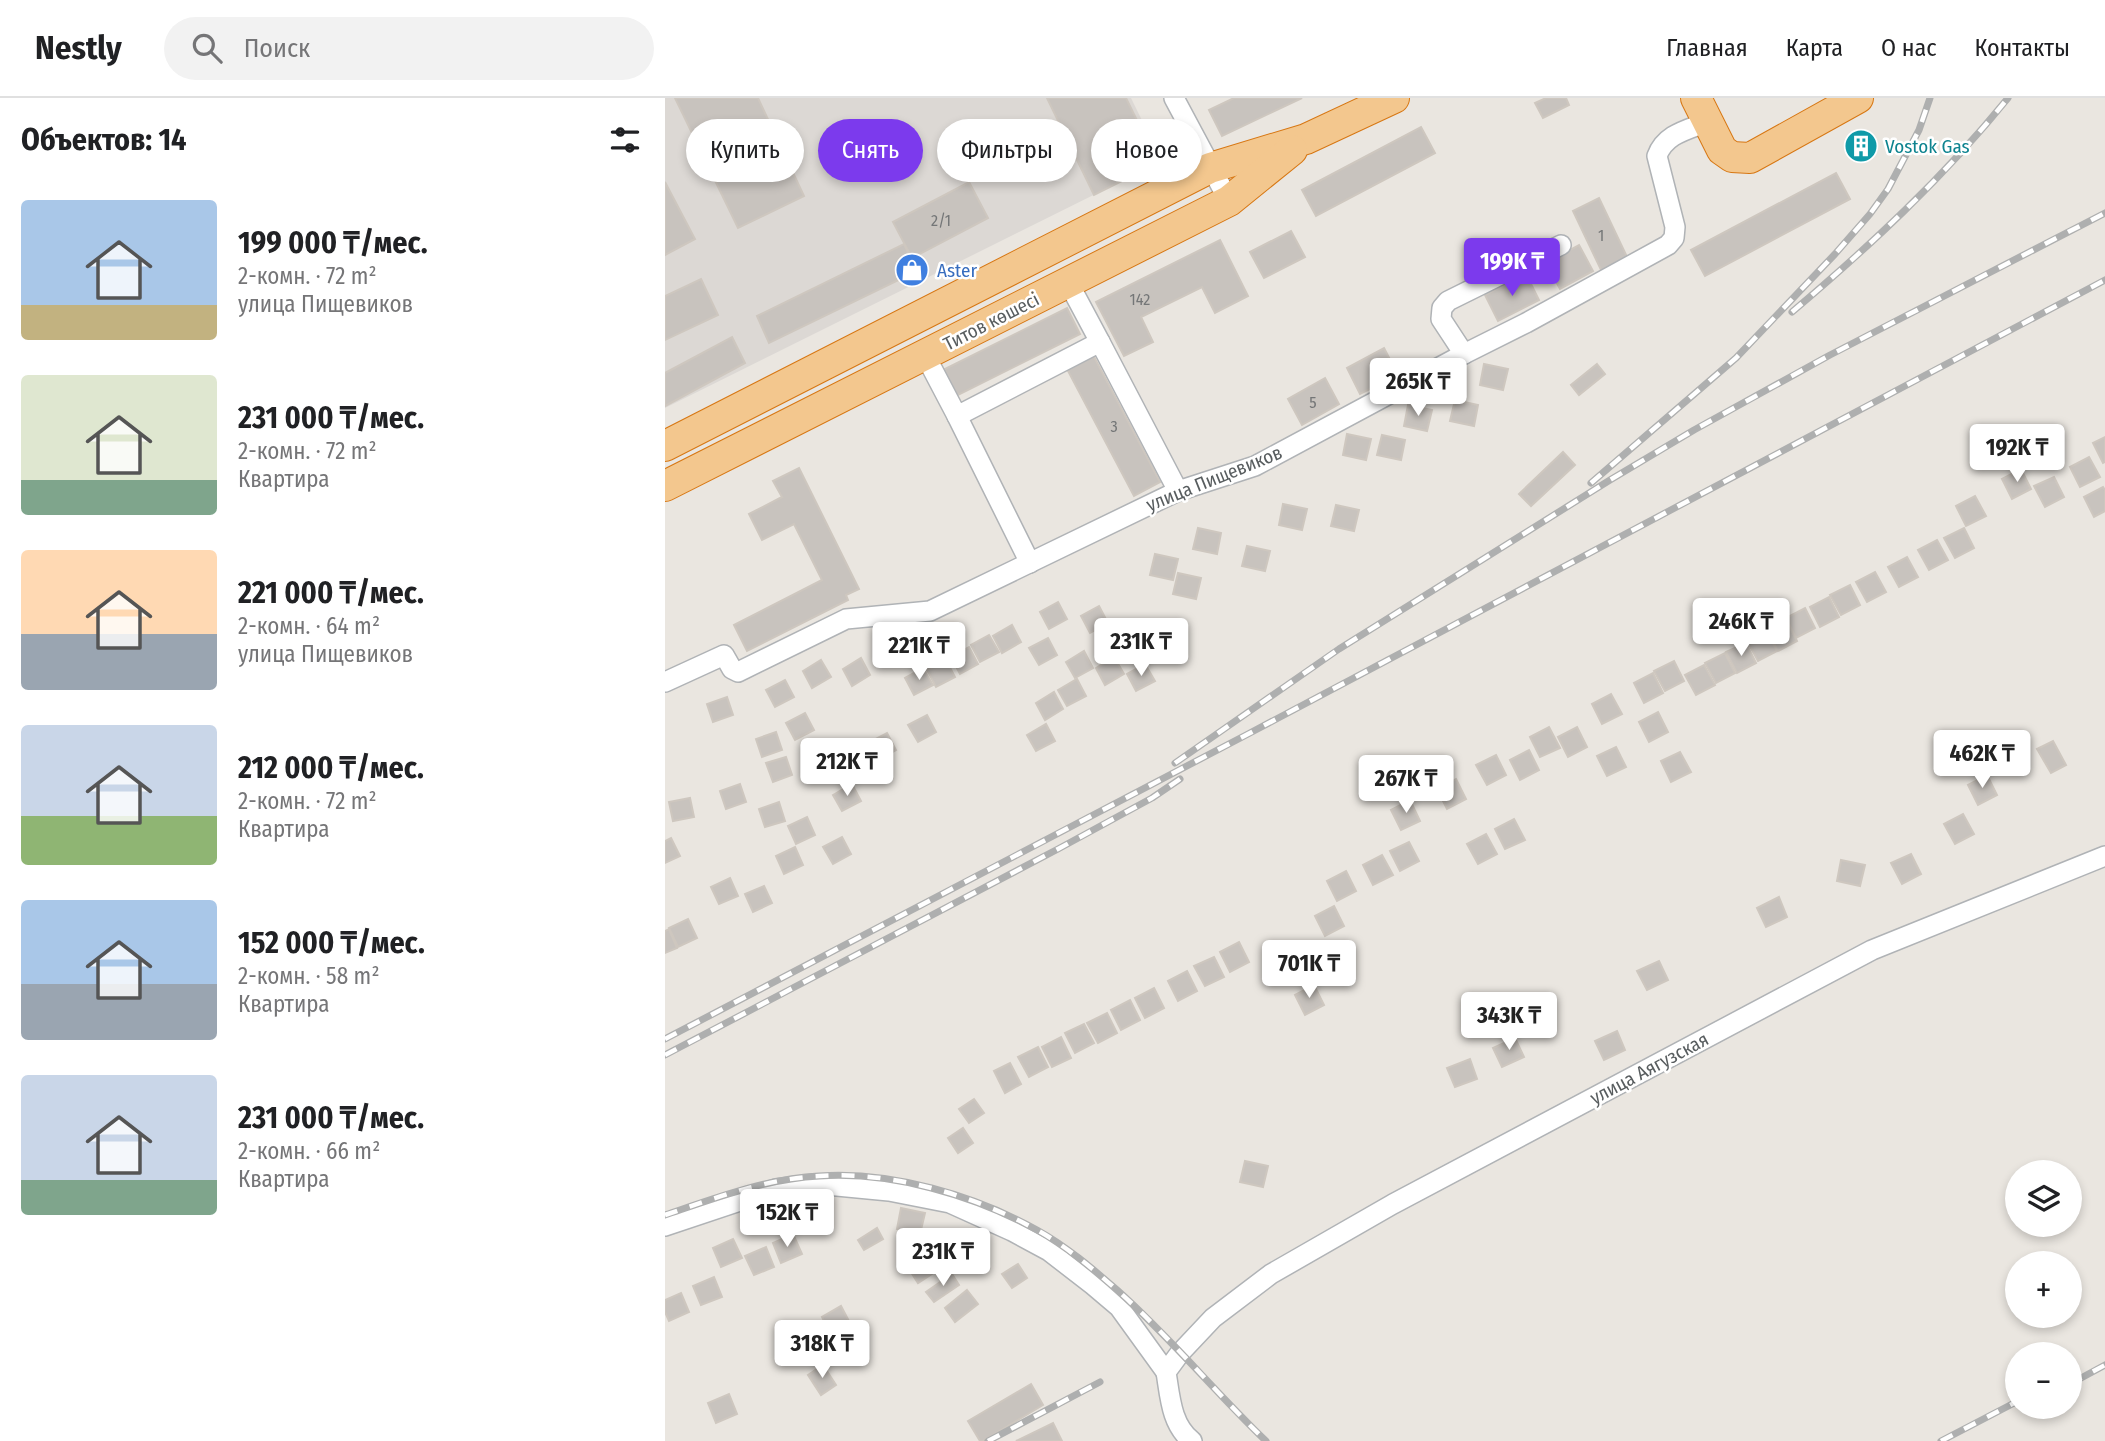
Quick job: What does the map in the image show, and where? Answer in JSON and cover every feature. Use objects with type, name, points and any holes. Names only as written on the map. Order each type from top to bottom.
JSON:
[{"type":"highway","name":"Титов көшесі","points":[[665,446],[1210,168],[1306,139],[1394,98]]},
{"type":"highway","points":[[1701,110],[1722,150],[1732,157],[1750,158],[1858,98]]},
{"type":"highway","name":"Титов көшесі","points":[[665,486],[1229,201],[1306,139]]},
{"type":"street","points":[[1174,98],[1229,201]]},
{"type":"street","name":"улица Пищевиков","points":[[665,682],[724,655],[732,669],[738,672],[846,619],[930,611],[1178,491],[1255,466],[1668,245],[1674,238],[1675,227],[1657,156],[1660,146],[1701,110]]},
{"type":"street","points":[[1464,354],[1441,318],[1442,308],[1448,301],[1561,245]]},
{"type":"street","points":[[1068,282],[1178,491]]},
{"type":"street","points":[[957,416],[1100,342]]},
{"type":"street","points":[[925,355],[1030,563]]},
{"type":"street","name":"улица Аягузская","points":[[1166,1372],[1213,1318],[1271,1274],[1393,1204],[1872,950],[2105,856]]},
{"type":"street","points":[[665,1226],[776,1189],[816,1184],[890,1191],[950,1203],[1049,1251],[1119,1307],[1166,1372],[1173,1411],[1185,1436],[1192,1441]]},
{"type":"shaded area","points":[[665,98],[1131,98],[1141,119],[1091,119],[1091,182],[1120,182],[665,408]]},
{"type":"building","points":[[675,98],[758,98],[768,119],[686,119]]},
{"type":"building","points":[[1047,98],[1126,98],[1136,119],[1091,119],[1091,182],[1120,182],[1094,195],[1077,160],[1077,119],[1057,119]]},
{"type":"building","points":[[1234,98],[1302,98],[1222,136],[1209,110]]},
{"type":"building","points":[[1546,98],[1566,98],[1569,105],[1543,118],[1535,103]]},
{"type":"building","points":[[1421,127],[1435,153],[1316,216],[1302,190]]},
{"type":"building","name":"Vostok Gas","points":[[1860,136],[1869,153],[1861,157],[1852,140]]},
{"type":"building","points":[[1836,173],[1850,199],[1705,276],[1691,250]]},
{"type":"building","points":[[665,182],[695,239],[665,255]]},
{"type":"building","points":[[716,182],[797,182],[804,196],[738,228]]},
{"type":"building","points":[[969,182],[988,218],[912,258],[893,222]]},
{"type":"building","points":[[1599,198],[1628,259],[1602,272],[1573,211]]},
{"type":"building","points":[[1291,231],[1305,257],[1264,278],[1250,252]]},
{"type":"building","points":[[1220,240],[1248,296],[1215,313],[1202,287],[1141,317],[1153,342],[1124,356],[1096,302]]},
{"type":"building","points":[[904,244],[917,271],[769,343],[757,316]]},
{"type":"building","points":[[1579,245],[1593,271],[1560,289],[1546,263]]},
{"type":"building","points":[[1526,274],[1539,300],[1498,321],[1485,295]]},
{"type":"building","points":[[701,279],[718,315],[665,340],[665,296]]},
{"type":"building","points":[[1067,308],[1080,334],[952,398],[939,372]]},
{"type":"building","points":[[732,337],[745,363],[665,406],[665,373]]},
{"type":"building","points":[[1384,348],[1398,375],[1360,394],[1347,368]]},
{"type":"building","points":[[1093,355],[1160,482],[1134,496],[1067,369]]},
{"type":"building","points":[[1484,364],[1508,369],[1503,390],[1480,385]]},
{"type":"building","points":[[1597,364],[1605,374],[1579,395],[1571,385]]},
{"type":"building","points":[[1325,378],[1339,404],[1302,425],[1288,399]]},
{"type":"building","points":[[1455,400],[1478,405],[1474,426],[1450,421]]},
{"type":"building","points":[[1408,405],[1432,410],[1427,431],[1404,426]]},
{"type":"building","points":[[1347,434],[1371,439],[1366,460],[1343,455]]},
{"type":"building","points":[[1382,435],[1405,440],[1401,460],[1377,455]]},
{"type":"building","points":[[2105,437],[2105,462],[2103,463],[2093,443]]},
{"type":"building","points":[[1563,452],[1575,465],[1531,506],[1519,494]]},
{"type":"building","points":[[2089,457],[2100,477],[2080,487],[2070,467]]},
{"type":"building","points":[[799,468],[859,589],[846,595],[848,600],[747,651],[734,625],[822,580],[794,524],[762,540],[749,514],[782,497],[773,481]]},
{"type":"building","points":[[2021,469],[2031,489],[2012,499],[2002,479]]},
{"type":"building","points":[[2054,477],[2064,497],[2045,507],[2034,486]]},
{"type":"building","points":[[2103,487],[2105,511],[2094,517],[2084,497]]},
{"type":"building","points":[[1975,496],[1986,516],[1966,526],[1956,506]]},
{"type":"building","points":[[1283,504],[1307,509],[1302,530],[1279,525]]},
{"type":"building","points":[[1336,505],[1359,510],[1354,531],[1331,526]]},
{"type":"building","points":[[1198,528],[1221,533],[1217,554],[1193,549]]},
{"type":"building","points":[[1964,528],[1974,548],[1955,558],[1944,538]]},
{"type":"building","points":[[1937,540],[1948,560],[1929,570],[1918,550]]},
{"type":"building","points":[[1247,546],[1270,551],[1265,571],[1242,566]]},
{"type":"building","points":[[1155,554],[1178,559],[1173,580],[1150,575]]},
{"type":"building","points":[[1907,557],[1918,577],[1899,587],[1888,567]]},
{"type":"building","points":[[1875,572],[1886,592],[1867,602],[1856,582]]},
{"type":"building","points":[[1178,573],[1201,578],[1196,599],[1173,594]]},
{"type":"building","points":[[1850,585],[1860,605],[1841,615],[1830,595]]},
{"type":"building","points":[[1829,597],[1839,617],[1820,627],[1810,607]]},
{"type":"building","points":[[1058,602],[1067,619],[1049,629],[1040,612]]},
{"type":"building","points":[[1099,606],[1108,623],[1090,633],[1081,616]]},
{"type":"building","points":[[1805,608],[1815,628],[1796,638],[1786,618]]},
{"type":"building","points":[[1787,621],[1797,641],[1778,651],[1767,631]]},
{"type":"building","points":[[1012,625],[1021,642],[1002,653],[993,636]]},
{"type":"building","points":[[1767,631],[1777,651],[1758,661],[1747,641]]},
{"type":"building","points":[[989,635],[999,652],[980,662],[971,645]]},
{"type":"building","points":[[1048,638],[1057,655],[1039,665],[1029,648]]},
{"type":"building","points":[[1746,643],[1756,663],[1737,673],[1726,652]]},
{"type":"building","points":[[969,647],[978,664],[960,674],[951,657]]},
{"type":"building","points":[[1084,651],[1093,668],[1075,678],[1066,662]]},
{"type":"building","points":[[1725,653],[1735,673],[1716,683],[1705,663]]},
{"type":"building","points":[[1114,657],[1124,674],[1105,685],[1096,668]]},
{"type":"building","points":[[861,658],[870,675],[852,686],[843,669]]},
{"type":"building","points":[[821,660],[831,677],[812,688],[803,671]]},
{"type":"building","points":[[946,660],[955,677],[936,687],[927,670]]},
{"type":"building","points":[[1674,661],[1684,681],[1665,691],[1654,671]]},
{"type":"building","points":[[1145,664],[1155,681],[1136,691],[1127,674]]},
{"type":"building","points":[[1704,665],[1715,685],[1696,695],[1685,675]]},
{"type":"building","points":[[923,668],[933,685],[914,695],[905,678]]},
{"type":"building","points":[[1653,673],[1663,693],[1644,703],[1634,683]]},
{"type":"building","points":[[1077,679],[1086,696],[1067,706],[1058,690]]},
{"type":"building","points":[[785,680],[794,697],[775,707],[766,690]]},
{"type":"building","points":[[1054,692],[1063,709],[1045,720],[1036,703]]},
{"type":"building","points":[[1611,694],[1622,714],[1602,724],[1592,704]]},
{"type":"building","points":[[727,697],[733,715],[713,722],[707,704]]},
{"type":"building","points":[[1658,712],[1668,732],[1649,742],[1639,722]]},
{"type":"building","points":[[805,713],[814,730],[795,740],[786,723]]},
{"type":"building","points":[[927,715],[936,732],[918,742],[908,725]]},
{"type":"building","points":[[1046,724],[1055,741],[1036,751],[1027,735]]},
{"type":"building","points":[[1549,727],[1560,748],[1540,757],[1530,737]]},
{"type":"building","points":[[1577,727],[1587,747],[1568,757],[1558,737]]},
{"type":"building","points":[[776,732],[782,750],[762,757],[756,739]]},
{"type":"building","points":[[887,733],[896,750],[878,760],[868,743]]},
{"type":"building","points":[[2053,741],[2066,765],[2051,773],[2037,749]]},
{"type":"building","points":[[864,745],[873,761],[855,771],[846,755]]},
{"type":"building","points":[[1616,747],[1626,767],[1607,776],[1597,756]]},
{"type":"building","points":[[1529,750],[1539,770],[1520,780],[1510,760]]},
{"type":"building","points":[[1680,752],[1691,772],[1671,782],[1661,761]]},
{"type":"building","points":[[1496,755],[1506,775],[1487,785],[1476,765]]},
{"type":"building","points":[[786,757],[792,775],[773,782],[766,763]]},
{"type":"building","points":[[1987,775],[1997,795],[1978,805],[1968,785]]},
{"type":"building","points":[[1456,779],[1466,799],[1447,809],[1437,789]]},
{"type":"building","points":[[740,784],[746,802],[726,809],[720,791]]},
{"type":"building","points":[[852,784],[861,801],[842,811],[833,795]]},
{"type":"building","points":[[690,798],[694,817],[673,821],[669,802]]},
{"type":"building","points":[[1410,800],[1420,821],[1401,830],[1391,810]]},
{"type":"building","points":[[779,802],[785,821],[765,827],[759,809]]},
{"type":"building","points":[[1963,814],[1974,834],[1955,844],[1944,824]]},
{"type":"building","points":[[807,817],[815,835],[796,844],[788,826]]},
{"type":"building","points":[[1514,819],[1525,840],[1505,849],[1495,829]]},
{"type":"building","points":[[1486,834],[1497,854],[1478,864],[1467,844]]},
{"type":"building","points":[[842,837],[851,854],[833,864],[823,847]]},
{"type":"building","points":[[671,838],[680,856],[665,863],[665,841]]},
{"type":"building","points":[[1409,842],[1419,861],[1400,871],[1390,851]]},
{"type":"building","points":[[795,847],[803,865],[784,874],[776,856]]},
{"type":"building","points":[[1911,854],[1921,874],[1902,884],[1891,863]]},
{"type":"building","points":[[1382,855],[1393,875],[1373,885],[1363,865]]},
{"type":"building","points":[[1841,860],[1865,865],[1860,886],[1837,881]]},
{"type":"building","points":[[1346,871],[1356,891],[1337,901],[1327,881]]},
{"type":"building","points":[[730,878],[738,896],[719,904],[711,887]]},
{"type":"building","points":[[764,886],[772,903],[753,912],[745,894]]},
{"type":"building","points":[[1779,897],[1787,917],[1766,927],[1757,908]]},
{"type":"building","points":[[1334,906],[1344,926],[1325,936],[1315,916]]},
{"type":"building","points":[[688,919],[697,938],[678,947],[669,928]]},
{"type":"building","points":[[669,929],[677,948],[665,953],[665,931]]},
{"type":"building","points":[[1239,942],[1249,962],[1230,972],[1220,952]]},
{"type":"building","points":[[1214,957],[1224,977],[1205,986],[1194,966]]},
{"type":"building","points":[[1659,961],[1668,980],[1647,990],[1637,971]]},
{"type":"building","points":[[1187,971],[1197,991],[1178,1001],[1168,981]]},
{"type":"building","points":[[1314,985],[1324,1005],[1305,1015],[1295,995]]},
{"type":"building","points":[[1154,988],[1164,1008],[1145,1018],[1135,998]]},
{"type":"building","points":[[1130,1000],[1140,1020],[1121,1030],[1111,1010]]},
{"type":"building","points":[[1107,1013],[1117,1033],[1098,1043],[1087,1023]]},
{"type":"building","points":[[1084,1024],[1094,1043],[1075,1053],[1065,1033]]},
{"type":"building","points":[[1617,1031],[1625,1050],[1604,1060],[1595,1041]]},
{"type":"building","points":[[1061,1037],[1071,1058],[1052,1067],[1042,1047]]},
{"type":"building","points":[[1515,1038],[1524,1057],[1502,1067],[1493,1048]]},
{"type":"building","points":[[1038,1047],[1048,1067],[1029,1077],[1018,1057]]},
{"type":"building","points":[[1470,1059],[1477,1079],[1455,1087],[1447,1068]]},
{"type":"building","points":[[1010,1063],[1021,1084],[1005,1093],[994,1071]]},
{"type":"building","points":[[974,1099],[984,1113],[969,1123],[959,1109]]},
{"type":"building","points":[[963,1128],[973,1143],[958,1153],[948,1138]]},
{"type":"building","points":[[1245,1161],[1268,1166],[1263,1187],[1240,1182]]},
{"type":"building","points":[[806,1202],[814,1221],[794,1230],[785,1211]]},
{"type":"building","points":[[901,1208],[925,1213],[920,1234],[897,1229]]},
{"type":"building","points":[[877,1228],[883,1239],[864,1250],[858,1240]]},
{"type":"building","points":[[793,1234],[802,1254],[781,1263],[773,1243]]},
{"type":"building","points":[[733,1239],[742,1258],[721,1267],[713,1248]]},
{"type":"building","points":[[766,1247],[774,1267],[754,1275],[745,1256]]},
{"type":"building","points":[[928,1255],[938,1270],[918,1283],[909,1269]]},
{"type":"building","points":[[1018,1264],[1027,1278],[1012,1288],[1002,1274]]},
{"type":"building","points":[[952,1274],[959,1285],[934,1302],[926,1292]]},
{"type":"building","points":[[714,1277],[722,1297],[701,1305],[693,1286]]},
{"type":"building","points":[[967,1290],[978,1304],[955,1322],[945,1308]]},
{"type":"building","points":[[681,1293],[689,1312],[669,1321],[665,1312],[665,1300]]},
{"type":"building","points":[[841,1306],[850,1323],[830,1333],[822,1317]]},
{"type":"building","points":[[823,1365],[836,1385],[821,1395],[808,1375]]},
{"type":"building","points":[[1031,1384],[1043,1405],[980,1441],[968,1421]]},
{"type":"building","points":[[729,1394],[737,1414],[716,1423],[708,1403]]},
{"type":"building","points":[[1053,1423],[1062,1441],[1016,1441]]},
{"type":"railway","points":[[1591,483],[1736,358],[1835,254],[1888,189],[1919,130],[1930,98]]},
{"type":"railway","points":[[1792,312],[1905,210],[2008,98]]},
{"type":"railway","points":[[1175,763],[1339,649],[1694,430],[1830,355],[2105,213]]},
{"type":"railway","points":[[665,1039],[2105,280]]},
{"type":"railway","points":[[665,1055],[1058,849],[1152,798],[1180,779]]},
{"type":"railway","points":[[665,1215],[760,1185],[799,1178],[846,1175],[875,1177],[931,1188],[986,1206],[1048,1236],[1098,1274],[1137,1308],[1266,1441]]},
{"type":"railway","points":[[2082,1377],[2105,1365]]},
{"type":"railway","points":[[988,1441],[1100,1382]]},
{"type":"railway","points":[[1941,1441],[2005,1408]]},
{"type":"place","name":"Vostok Gas","points":[[1861,146]]},
{"type":"place","name":"Aster","points":[[912,270]]}]
